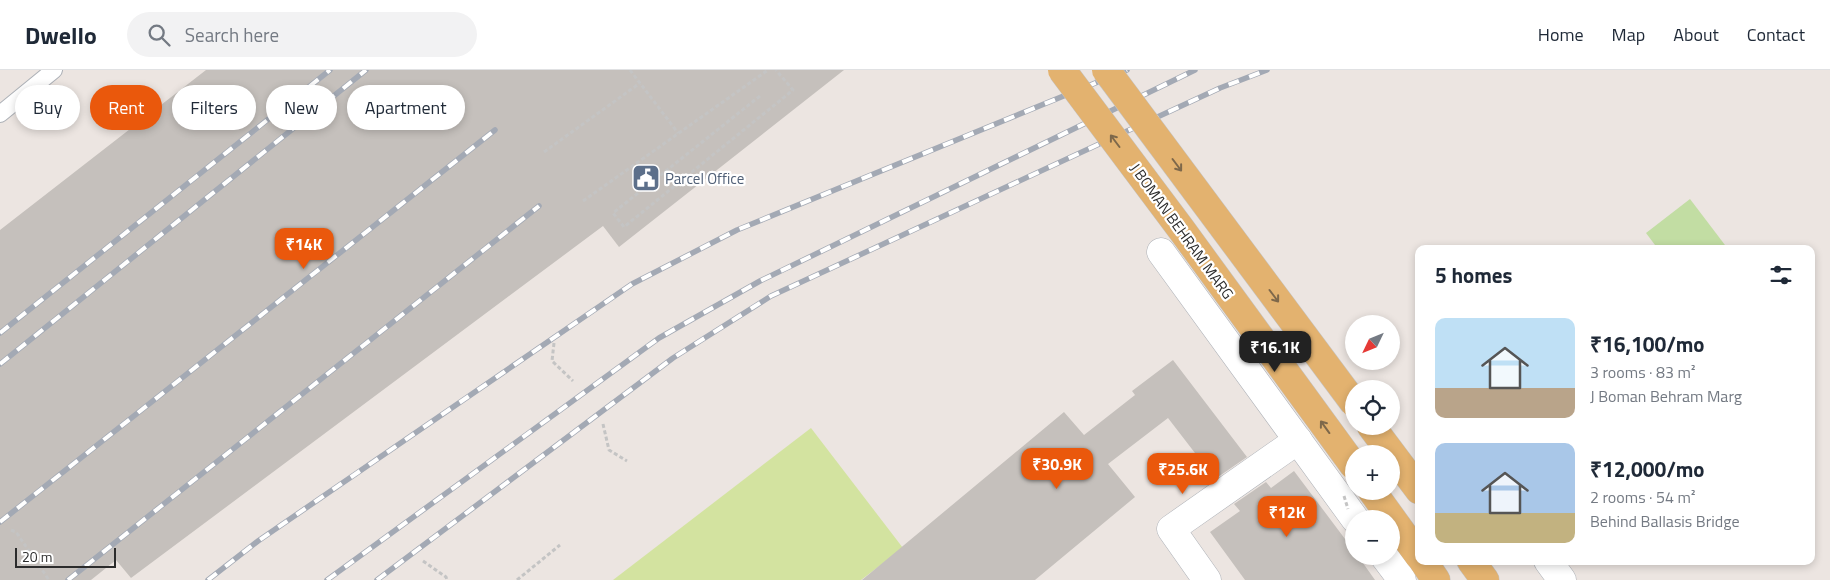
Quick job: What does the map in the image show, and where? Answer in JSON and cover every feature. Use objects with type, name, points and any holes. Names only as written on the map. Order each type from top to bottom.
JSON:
[{"type":"main road","name":"J BOMAN BEHRAM MARG","points":[[1062,70],[1345,454]]},
{"type":"main road","points":[[1106,70],[1345,391]]},
{"type":"main road","points":[[1378,435],[1415,485]]},
{"type":"main road","points":[[1379,500],[1415,550]]},
{"type":"main road","points":[[1474,565],[1485,580]]},
{"type":"street","points":[[1161,252],[1349,510]]},
{"type":"street","points":[[1207,580],[1171,529],[1298,440]]},
{"type":"street","points":[[1391,565],[1402,580]]},
{"type":"street","points":[[1551,565],[1562,580]]},
{"type":"lane","points":[[0,114],[54,70]]},
{"type":"path","points":[[630,70],[678,134]]},
{"type":"path","points":[[583,201],[768,70]]},
{"type":"path","points":[[760,96],[613,213],[624,227],[793,90],[776,70]]},
{"type":"path","points":[[544,152],[640,83]]},
{"type":"path","points":[[554,343],[552,361],[573,381]]},
{"type":"path","points":[[603,424],[609,450],[627,461]]},
{"type":"path","points":[[11,530],[16,532],[49,580]]},
{"type":"path","points":[[516,580],[560,545]]},
{"type":"path","points":[[423,561],[446,576],[447,580]]},
{"type":"green space","points":[[1690,199],[1725,245],[1655,245],[1646,233]]},
{"type":"green space","points":[[811,428],[903,548],[861,580],[613,580]]},
{"type":"building","points":[[206,70],[844,70],[619,247],[603,226],[131,578],[116,560],[91,580],[0,580],[0,230],[129,130],[162,130],[162,104],[172,96],[172,130],[256,130],[256,85],[187,85]]},
{"type":"building","points":[[1173,360],[1247,457],[1215,479],[1168,418],[1108,464],[1135,497],[1035,580],[862,580],[1064,412],[1084,435],[1135,395],[1132,391]]},
{"type":"building","points":[[1294,471],[1345,539],[1345,565],[1364,565],[1375,580],[1245,580],[1210,532],[1240,511],[1234,504],[1266,482],[1271,488]]},
{"type":"railway","points":[[0,333],[330,70]]},
{"type":"railway","points":[[0,364],[366,70]]},
{"type":"railway","points":[[208,580],[258,541],[632,284],[737,230],[1127,70]]},
{"type":"railway","points":[[327,580],[659,338],[760,281],[1195,70]]},
{"type":"railway","points":[[377,580],[673,358],[771,296],[1220,88],[1267,70]]},
{"type":"railway","points":[[0,522],[495,130]]},
{"type":"railway","points":[[68,580],[539,206]]},
{"type":"place","name":"Parcel Office","points":[[646,178]]}]
